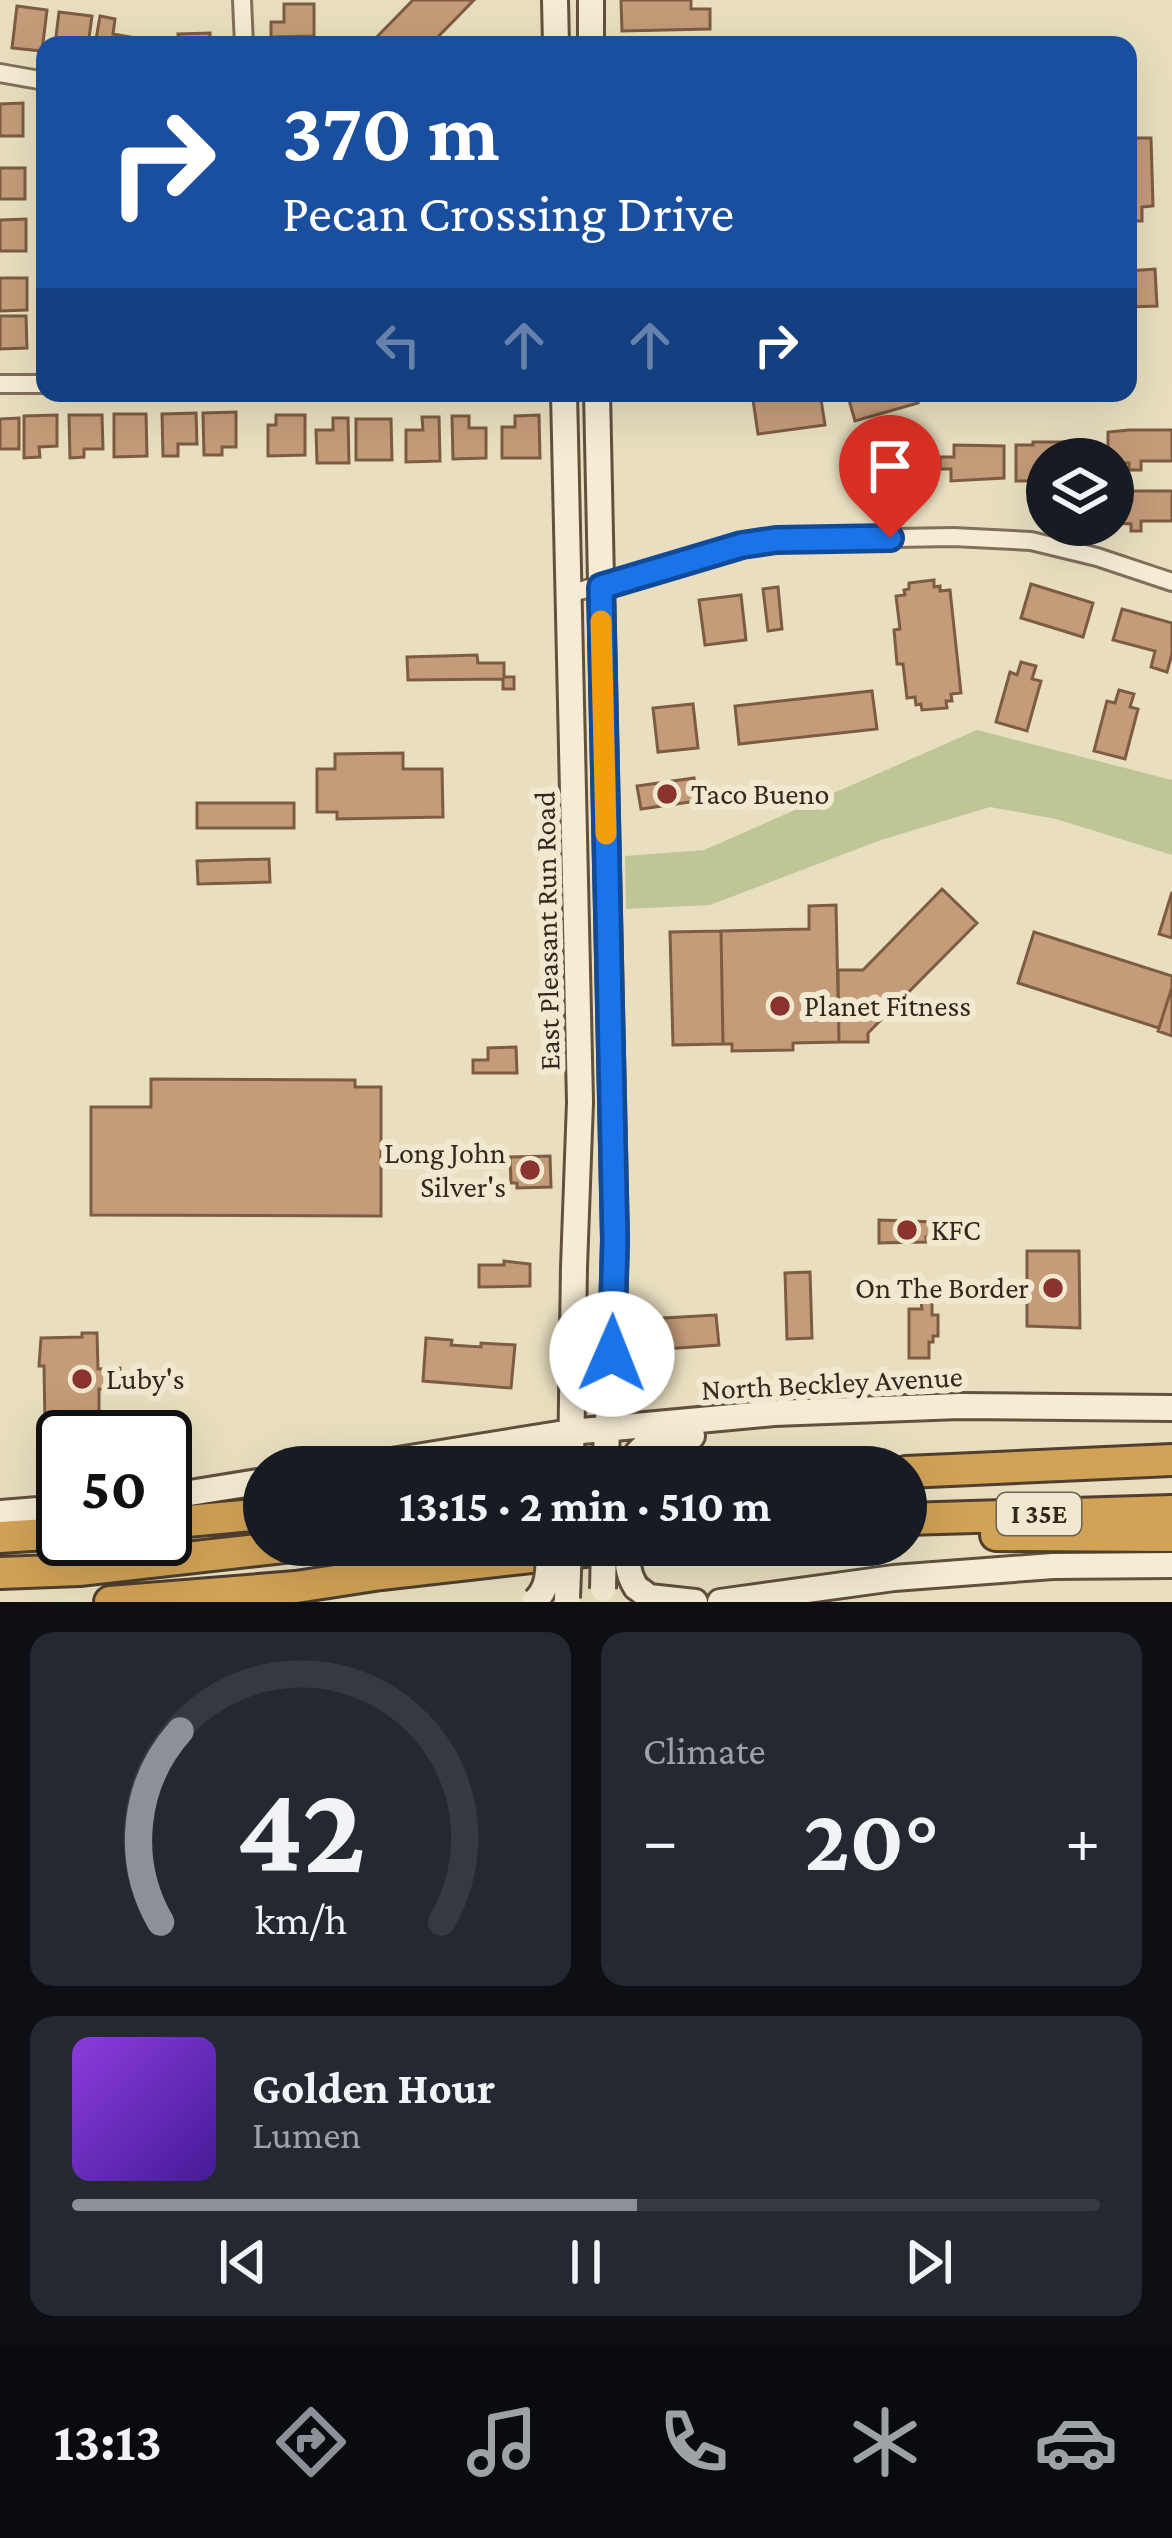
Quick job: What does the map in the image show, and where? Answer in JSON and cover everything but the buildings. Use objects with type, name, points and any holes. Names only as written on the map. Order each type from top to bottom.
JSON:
[{"type":"highway","name":"I 35E","points":[[927,1471],[1172,1457]]},
{"type":"highway","name":"I 35E","points":[[927,1518],[1172,1511]]},
{"type":"highway","points":[[192,1521],[243,1516]]},
{"type":"highway","points":[[0,1538],[36,1535]]},
{"type":"highway","points":[[927,1537],[1172,1536]]},
{"type":"highway","points":[[0,1573],[80,1570],[243,1552]]},
{"type":"highway","points":[[110,1602],[296,1587],[450,1566]]},
{"type":"highway","points":[[236,1602],[296,1587]]},
{"type":"main road","points":[[555,0],[556,36]]},
{"type":"main road","points":[[591,0],[591,36]]},
{"type":"main road","name":"East Pleasant Run Road","points":[[563,1446],[580,1074],[564,402]]},
{"type":"main road","name":"East Pleasant Run Road","points":[[597,402],[615,1240],[606,1446]]},
{"type":"main road","points":[[574,834],[606,832]]},
{"type":"main road","points":[[577,926],[608,925]]},
{"type":"main road","points":[[580,1074],[611,1073]]},
{"type":"main road","name":"North Beckley Avenue","points":[[622,1446],[806,1411],[960,1406],[1172,1408]]},
{"type":"main road","points":[[644,1446],[781,1424],[806,1411]]},
{"type":"main road","points":[[509,1442],[520,1446]]},
{"type":"main road","name":"North Beckley Avenue","points":[[484,1446],[509,1442],[523,1446]]},
{"type":"main road","points":[[192,1493],[243,1484]]},
{"type":"main road","points":[[0,1513],[36,1510]]},
{"type":"main road","points":[[720,1602],[915,1576],[1053,1566],[1172,1565]]},
{"type":"main road","points":[[535,1602],[543,1594],[548,1566]]},
{"type":"main road","points":[[567,1600],[568,1566]]},
{"type":"main road","points":[[603,1596],[604,1566]]},
{"type":"main road","points":[[627,1566],[630,1577],[649,1597],[695,1602]]},
{"type":"street","points":[[242,0],[244,36]]},
{"type":"street","points":[[0,73],[36,79]]},
{"type":"street","points":[[0,384],[36,384]]},
{"type":"street","points":[[569,594],[720,550],[776,540],[953,537],[1031,542],[1172,582]]},
{"type":"green space","points":[[977,730],[1172,780],[1172,855],[1056,819],[990,807],[881,840],[710,905],[626,909],[625,856],[704,850]]},
{"type":"slow traffic","points":[[601,621],[606,834]]},
{"type":"place","name":"Taco Bueno","points":[[667,794]]},
{"type":"place","name":"Planet Fitness","points":[[780,1006]]},
{"type":"place","name":"Long John Silver's","points":[[530,1170]]},
{"type":"place","name":"KFC","points":[[907,1230]]},
{"type":"place","name":"On The Border","points":[[1053,1288]]},
{"type":"place","name":"Luby's","points":[[82,1379]]},
{"type":"route","points":[[612,1354],[615,1240],[601,587],[742,545],[890,538]]}]
